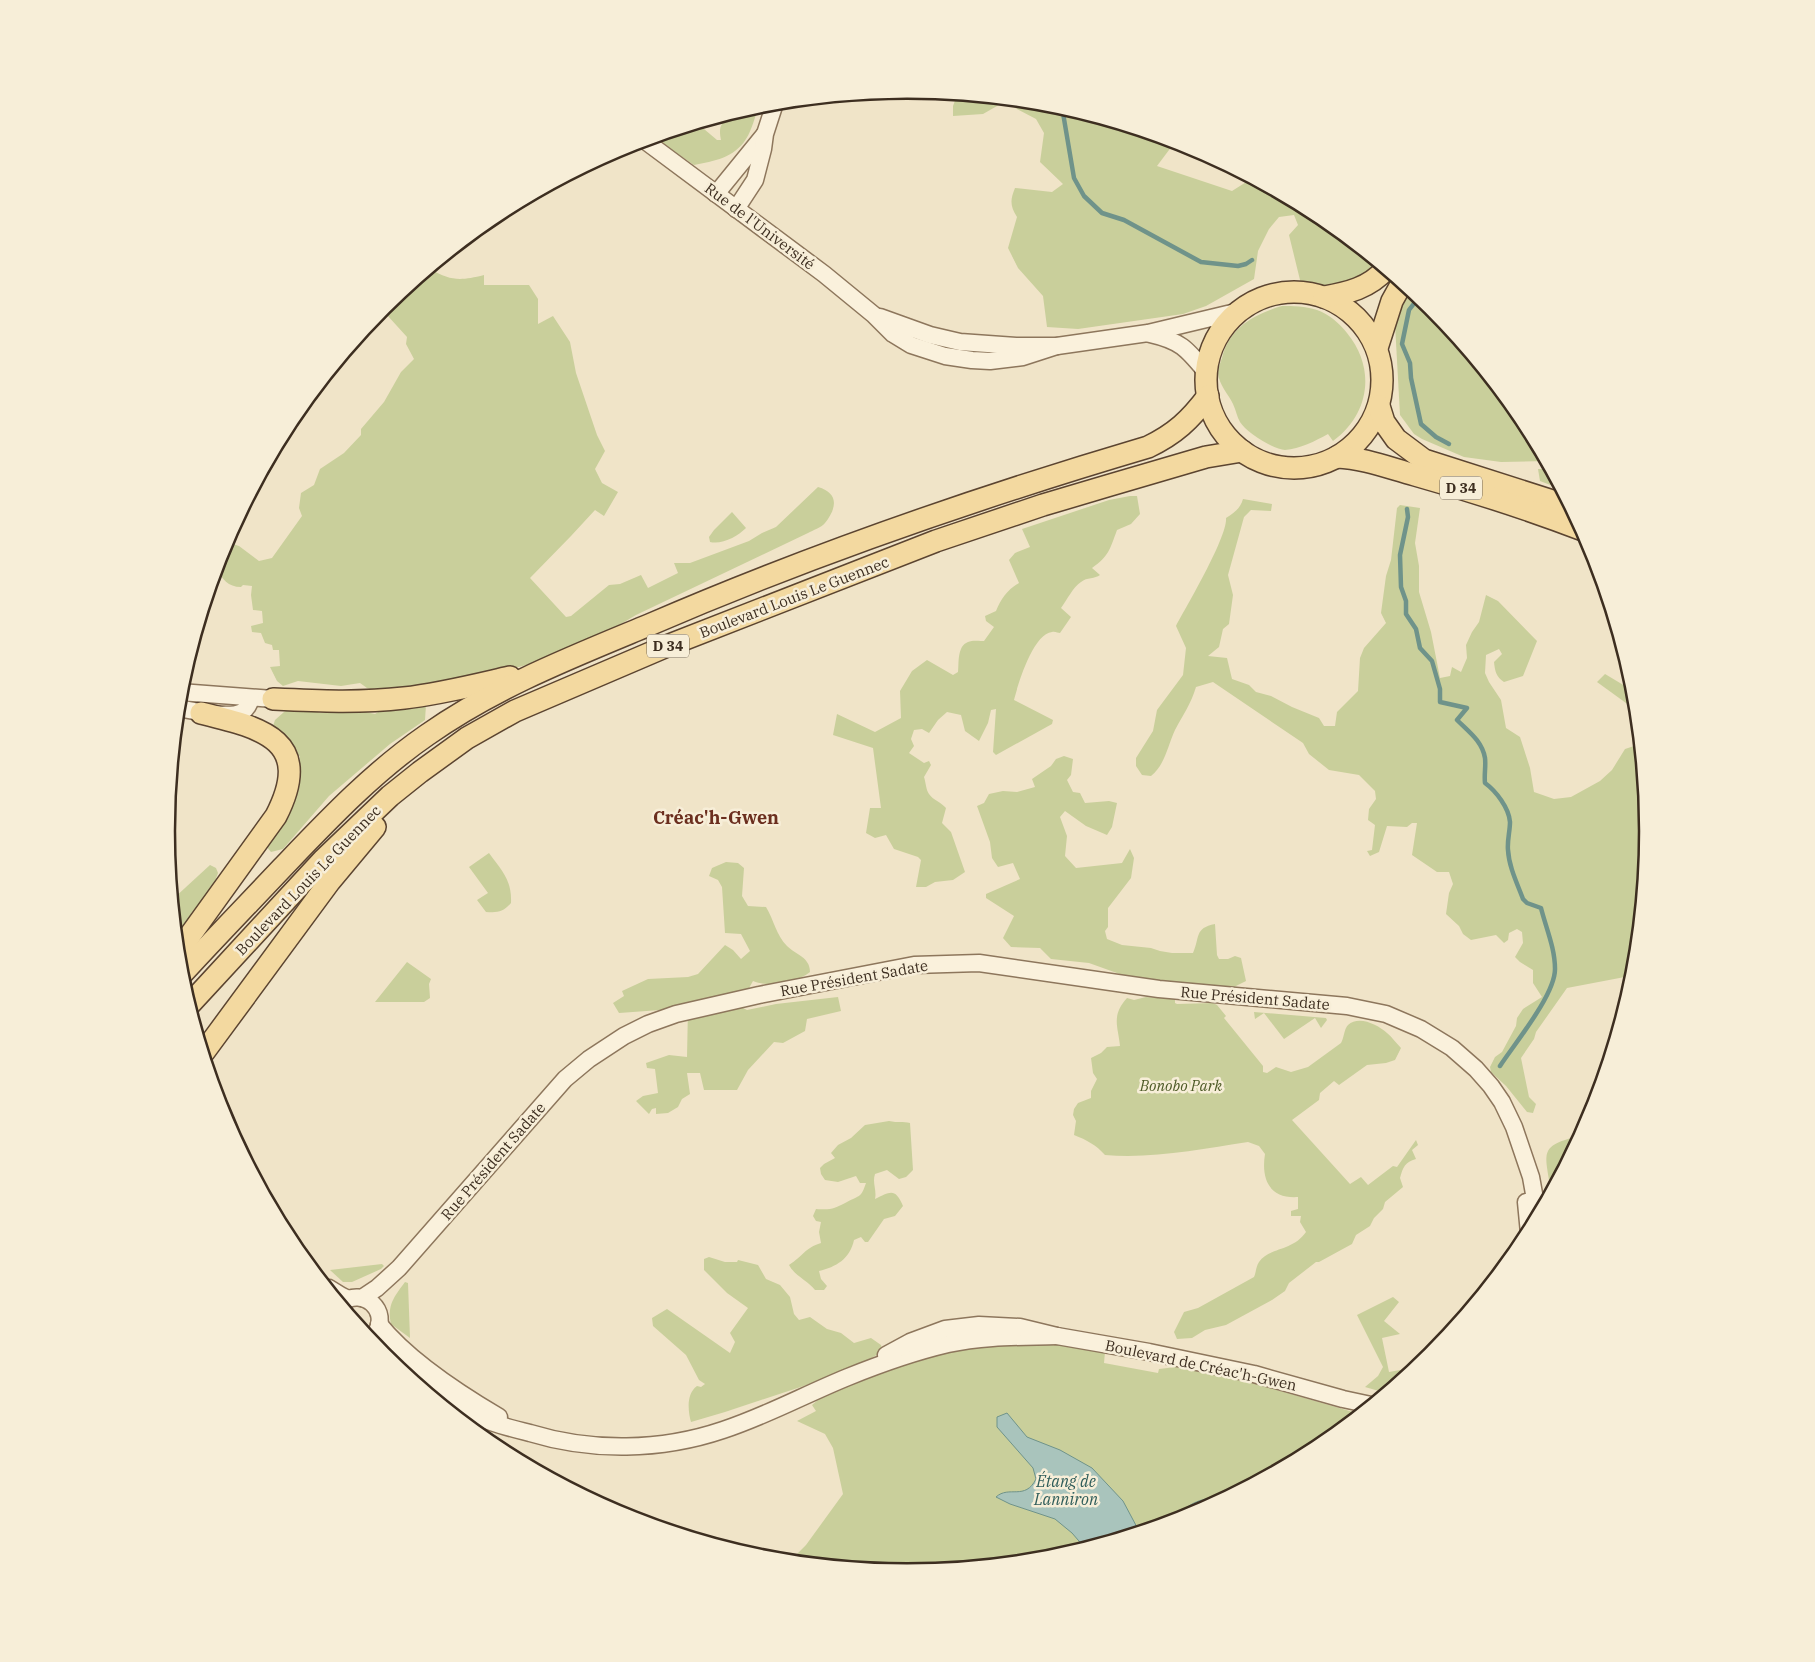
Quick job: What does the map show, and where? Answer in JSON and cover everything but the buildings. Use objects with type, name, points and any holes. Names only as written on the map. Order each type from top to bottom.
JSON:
[{"type":"main road","points":[[1324,297],[1355,291],[1373,282],[1382,273]]},
{"type":"main road","points":[[1377,348],[1392,301],[1399,288]]},
{"type":"main road","points":[[1295,292],[1324,297],[1341,305],[1356,317],[1368,332],[1377,348],[1383,377],[1379,406],[1363,436],[1351,448],[1337,457],[1313,466],[1288,468],[1272,465],[1242,451],[1220,427],[1212,412],[1208,396],[1206,372],[1209,356],[1216,339],[1227,324],[1240,311],[1262,299],[1282,293],[1295,292]]},
{"type":"main road","name":"Boulevard Louis Le Guennec","points":[[188,968],[333,814],[380,772],[420,740],[463,711],[544,669],[678,612],[834,551],[998,493],[1148,447],[1166,438],[1186,423],[1208,396]]},
{"type":"main road","name":"D 34","points":[[1379,406],[1384,422],[1396,439],[1424,460],[1563,505]]},
{"type":"main road","name":"Boulevard Louis Le Guennec","points":[[195,999],[323,860],[390,796],[467,738],[515,711],[667,646],[936,541],[1043,505],[1206,457],[1242,451]]},
{"type":"main road","name":"D 34","points":[[1337,457],[1356,459],[1454,486],[1515,505],[1573,526]]},
{"type":"main road","points":[[273,699],[351,701],[404,698],[448,691],[544,669]]},
{"type":"main road","points":[[208,1047],[352,852],[389,814],[455,760],[579,683]]},
{"type":"main road","points":[[184,943],[276,816],[284,800],[291,773],[284,752],[272,739],[249,726],[201,712]]},
{"type":"street","points":[[736,209],[755,180],[765,134],[772,112]]},
{"type":"street","points":[[716,194],[765,134]]},
{"type":"street","name":"Rue de l'Université","points":[[651,145],[824,274],[874,315],[893,334],[912,345],[934,353],[961,359],[990,361],[1014,358],[1056,346],[1148,333],[1240,311]]},
{"type":"street","name":"Rue de l'Université","points":[[1148,333],[1164,337],[1184,347],[1206,372]]},
{"type":"street","points":[[188,693],[251,699],[273,699]]},
{"type":"street","points":[[186,709],[231,714],[241,712],[249,705],[251,699]]},
{"type":"street","name":"Rue Président Sadate","points":[[399,1268],[556,1089],[583,1064],[624,1036],[648,1024],[695,1009],[860,974],[945,962],[991,964],[1159,989],[1323,1003],[1386,1014],[1416,1026],[1442,1041],[1476,1069],[1491,1086],[1505,1107],[1517,1135],[1532,1183],[1536,1206]]},
{"type":"street","name":"Rue Président Sadate","points":[[1523,1154],[1528,1219]]},
{"type":"street","points":[[350,1300],[377,1288],[399,1268]]},
{"type":"street","points":[[375,1333],[377,1330],[383,1298],[399,1268]]},
{"type":"street","name":"Boulevard de Créac'h-Gwen","points":[[350,1300],[372,1303],[379,1319],[392,1338],[442,1380],[527,1433]]},
{"type":"street","name":"Boulevard de Créac'h-Gwen","points":[[442,1396],[473,1415],[527,1433],[559,1441],[594,1446],[632,1446],[676,1442],[724,1430],[847,1378],[948,1344],[989,1338],[1057,1336],[1124,1347],[1254,1374],[1364,1403]]},
{"type":"street","name":"Boulevard de Créac'h-Gwen","points":[[1343,1399],[1360,1406]]},
{"type":"green space","points":[[955,100],[999,105],[983,114],[953,116]]},
{"type":"green space","points":[[1013,107],[1097,124],[1171,148],[1157,166],[1232,191],[1246,182],[1314,222],[1373,266],[1365,275],[1335,287],[1318,289],[1301,284],[1289,235],[1298,225],[1294,215],[1279,217],[1269,229],[1258,251],[1254,279],[1206,306],[1183,314],[1078,329],[1047,327],[1043,296],[1018,268],[1008,248],[1017,217],[1012,203],[1015,188],[1052,192],[1063,184],[1040,162],[1044,133],[1036,119]]},
{"type":"green space","points":[[756,115],[746,139],[736,151],[716,160],[694,165],[660,142],[703,129],[717,140],[721,140],[720,127],[722,124]]},
{"type":"green space","points":[[435,272],[456,279],[484,275],[484,285],[529,285],[538,299],[538,324],[553,316],[570,342],[576,373],[597,435],[605,451],[595,469],[602,483],[618,492],[604,516],[595,510],[530,578],[566,617],[571,616],[609,585],[620,584],[641,575],[648,588],[678,573],[674,563],[690,563],[749,541],[776,527],[818,487],[830,493],[833,497],[834,507],[829,517],[819,528],[636,615],[609,631],[530,664],[449,685],[426,705],[425,720],[390,744],[329,796],[283,849],[271,852],[265,845],[300,757],[290,742],[276,733],[273,726],[275,720],[292,708],[309,709],[320,713],[361,711],[375,714],[401,706],[381,692],[367,688],[360,683],[341,686],[298,681],[283,686],[277,681],[270,667],[280,666],[279,650],[273,650],[272,645],[265,643],[261,633],[252,632],[251,626],[263,623],[262,611],[253,610],[252,586],[243,585],[236,587],[229,584],[221,576],[234,544],[259,561],[272,558],[302,516],[299,508],[301,493],[314,485],[320,469],[344,453],[361,435],[361,429],[384,402],[401,372],[414,359],[406,344],[407,337],[388,316]]},
{"type":"green space","points":[[1407,296],[1458,348],[1488,385],[1540,461],[1501,462],[1464,457],[1414,434],[1400,415],[1395,324],[1401,306]]},
{"type":"green space","points":[[1282,306],[1308,308],[1330,316],[1347,333],[1362,361],[1365,375],[1365,390],[1361,404],[1355,418],[1333,441],[1328,434],[1307,444],[1285,450],[1268,444],[1243,426],[1220,382],[1218,373],[1220,364],[1230,338],[1253,318]]},
{"type":"green space","points":[[1538,469],[1544,469],[1553,486],[1540,481]]},
{"type":"green space","points":[[1137,496],[1140,514],[1131,524],[1117,530],[1108,552],[1092,568],[1100,575],[1083,580],[1073,590],[1061,608],[1071,617],[1060,633],[1052,632],[1045,635],[1039,641],[1027,661],[1019,683],[1014,700],[1053,720],[1052,724],[996,755],[993,752],[996,709],[991,710],[988,723],[979,741],[965,731],[961,715],[947,712],[938,720],[929,733],[922,729],[914,730],[911,739],[914,746],[909,753],[924,763],[929,761],[931,765],[924,777],[927,791],[946,808],[942,823],[951,832],[965,872],[953,880],[935,882],[926,887],[916,887],[921,860],[918,857],[894,849],[886,835],[875,838],[866,833],[870,808],[881,808],[873,748],[833,735],[837,714],[875,732],[901,718],[900,691],[912,671],[927,660],[953,675],[958,672],[959,655],[964,644],[972,641],[984,641],[994,627],[986,621],[985,616],[996,611],[1005,595],[1019,583],[1009,560],[1015,553],[1030,547],[1022,529],[1109,500]]},
{"type":"green space","points":[[1243,499],[1272,504],[1271,511],[1251,510],[1244,517],[1228,575],[1233,595],[1229,624],[1223,629],[1219,647],[1208,656],[1227,658],[1232,679],[1249,685],[1256,692],[1271,696],[1319,718],[1324,726],[1335,726],[1337,712],[1358,691],[1360,658],[1364,648],[1386,623],[1381,613],[1386,576],[1391,560],[1397,508],[1400,505],[1420,508],[1415,543],[1419,566],[1419,592],[1431,632],[1440,678],[1450,676],[1452,667],[1461,672],[1467,658],[1466,645],[1479,622],[1486,595],[1498,601],[1537,641],[1523,676],[1504,682],[1499,678],[1495,671],[1494,662],[1502,654],[1499,649],[1486,655],[1485,673],[1501,700],[1506,728],[1520,737],[1530,768],[1534,792],[1554,799],[1571,797],[1600,781],[1612,770],[1625,749],[1634,746],[1640,831],[1638,879],[1625,977],[1567,988],[1536,1032],[1534,1039],[1521,1058],[1529,1097],[1536,1104],[1533,1113],[1527,1112],[1506,1086],[1491,1072],[1490,1067],[1495,1057],[1502,1052],[1523,1009],[1542,997],[1533,983],[1533,970],[1515,957],[1523,943],[1522,932],[1517,929],[1509,933],[1508,940],[1504,943],[1496,935],[1471,940],[1463,934],[1459,926],[1446,914],[1449,893],[1453,884],[1449,872],[1437,872],[1412,855],[1417,823],[1412,823],[1407,827],[1387,826],[1379,852],[1370,856],[1367,851],[1372,850],[1375,825],[1368,820],[1369,809],[1376,799],[1375,791],[1359,775],[1329,770],[1309,754],[1303,743],[1213,682],[1196,687],[1175,730],[1163,761],[1156,771],[1151,776],[1142,775],[1136,766],[1136,758],[1153,731],[1157,710],[1183,675],[1186,648],[1176,626],[1221,540],[1226,518],[1237,510]]},
{"type":"green space","points":[[732,512],[746,528],[730,539],[715,543],[710,542],[709,537],[714,530]]},
{"type":"green space","points":[[1605,674],[1626,686],[1629,705],[1597,682]]},
{"type":"green space","points":[[1064,756],[1073,759],[1071,775],[1067,780],[1073,792],[1080,793],[1085,803],[1109,801],[1117,803],[1112,827],[1107,835],[1086,826],[1065,811],[1060,817],[1067,836],[1065,856],[1076,868],[1122,863],[1130,849],[1134,858],[1131,878],[1108,908],[1108,927],[1105,931],[1107,939],[1122,945],[1151,948],[1172,953],[1193,953],[1201,931],[1215,924],[1217,955],[1219,959],[1228,959],[1235,956],[1241,958],[1246,981],[1234,987],[1224,987],[1128,977],[1089,963],[1051,959],[1040,948],[1011,947],[1003,938],[1014,916],[986,898],[986,894],[1020,879],[1013,863],[998,867],[992,858],[990,842],[977,806],[984,803],[989,794],[1003,791],[1017,792],[1035,787],[1032,779],[1051,766],[1056,759]]},
{"type":"green space","points":[[489,853],[505,876],[511,895],[511,903],[503,910],[497,912],[486,912],[477,900],[488,893],[469,867]]},
{"type":"green space","points":[[726,862],[738,863],[744,868],[742,896],[748,906],[766,907],[783,942],[808,963],[810,972],[790,982],[767,984],[753,981],[739,1006],[747,1010],[776,1004],[838,997],[841,1011],[807,1019],[805,1031],[783,1043],[774,1042],[748,1070],[737,1090],[704,1090],[700,1073],[687,1073],[690,1094],[682,1099],[678,1107],[668,1113],[656,1114],[656,1108],[652,1109],[649,1114],[636,1101],[643,1096],[658,1093],[655,1069],[647,1068],[646,1063],[669,1055],[687,1057],[688,1008],[619,1013],[613,1003],[624,996],[622,991],[648,979],[688,977],[698,974],[725,945],[733,950],[741,959],[750,951],[741,934],[725,933],[722,887],[718,880],[709,876],[712,868]]},
{"type":"green space","points":[[210,865],[216,868],[218,873],[215,881],[182,930],[179,894]]},
{"type":"green space","points":[[407,962],[431,979],[429,984],[430,998],[424,1002],[375,1002]]},
{"type":"green space","name":"Bonobo Park","points":[[1146,997],[1175,999],[1177,1004],[1213,1003],[1217,1005],[1226,1016],[1224,1018],[1263,1066],[1263,1072],[1267,1073],[1276,1067],[1291,1072],[1308,1067],[1341,1043],[1348,1025],[1352,1022],[1363,1021],[1379,1027],[1401,1048],[1395,1060],[1367,1065],[1339,1085],[1334,1081],[1320,1093],[1319,1100],[1292,1120],[1350,1184],[1361,1177],[1368,1185],[1393,1166],[1397,1167],[1416,1140],[1418,1145],[1412,1150],[1416,1159],[1407,1163],[1402,1171],[1400,1178],[1403,1187],[1385,1202],[1383,1209],[1374,1218],[1370,1226],[1356,1235],[1352,1244],[1316,1262],[1289,1283],[1285,1291],[1272,1300],[1226,1325],[1205,1330],[1192,1338],[1177,1339],[1174,1332],[1184,1312],[1198,1308],[1254,1277],[1258,1264],[1263,1257],[1294,1243],[1306,1232],[1300,1222],[1301,1216],[1291,1216],[1291,1211],[1298,1209],[1298,1197],[1280,1195],[1269,1186],[1264,1172],[1265,1154],[1259,1146],[1248,1142],[1141,1156],[1105,1155],[1091,1143],[1074,1135],[1076,1121],[1073,1115],[1074,1109],[1078,1103],[1091,1098],[1091,1091],[1097,1079],[1093,1073],[1091,1058],[1101,1053],[1107,1047],[1120,1046],[1117,1016],[1122,1004],[1127,998],[1134,1000]]},
{"type":"green space","points":[[1254,1012],[1326,1018],[1327,1020],[1321,1028],[1315,1018],[1284,1039],[1264,1013],[1255,1019]]},
{"type":"green space","points":[[889,1121],[910,1123],[913,1170],[906,1177],[899,1179],[887,1170],[875,1174],[875,1199],[892,1193],[897,1196],[903,1206],[895,1216],[884,1219],[868,1242],[865,1242],[861,1237],[854,1240],[846,1257],[831,1267],[819,1271],[821,1279],[827,1286],[824,1290],[815,1290],[794,1272],[789,1265],[808,1250],[821,1243],[819,1232],[821,1222],[816,1221],[813,1216],[816,1209],[832,1208],[857,1197],[863,1191],[866,1183],[860,1183],[856,1176],[838,1182],[825,1180],[820,1168],[835,1158],[831,1153],[838,1145],[851,1138],[865,1125]]},
{"type":"green space","points":[[1572,1138],[1550,1183],[1547,1167],[1548,1152],[1551,1147]]},
{"type":"green space","points":[[709,1257],[725,1262],[737,1262],[738,1260],[758,1265],[766,1279],[780,1285],[790,1297],[794,1314],[799,1320],[810,1317],[827,1329],[841,1333],[854,1343],[871,1338],[881,1345],[882,1352],[846,1372],[691,1422],[689,1398],[693,1389],[705,1384],[699,1380],[686,1355],[653,1326],[652,1318],[667,1309],[730,1353],[735,1342],[730,1333],[748,1308],[727,1293],[704,1270],[704,1259]]},
{"type":"green space","points":[[382,1264],[384,1266],[381,1269],[352,1282],[343,1282],[330,1270]]},
{"type":"green space","points":[[405,1282],[408,1283],[410,1338],[391,1324],[390,1317],[392,1302]]},
{"type":"green space","points":[[1393,1297],[1399,1302],[1384,1321],[1400,1334],[1382,1338],[1389,1372],[1403,1369],[1379,1391],[1365,1387],[1378,1376],[1383,1367],[1357,1315]]},
{"type":"green space","points":[[1042,1342],[1105,1352],[1104,1363],[1158,1373],[1159,1369],[1176,1367],[1249,1382],[1353,1412],[1314,1440],[1274,1465],[1231,1488],[1188,1508],[1097,1538],[1003,1557],[955,1562],[860,1562],[795,1554],[806,1545],[843,1494],[833,1448],[825,1434],[797,1421],[816,1411],[812,1405],[819,1399],[891,1368],[952,1348]]},
{"type":"water","name":"Étang de Lanniron","points":[[1007,1413],[1027,1437],[1060,1450],[1092,1468],[1123,1501],[1136,1526],[1080,1542],[1055,1519],[1010,1504],[996,1497],[1006,1492],[1027,1489],[1032,1486],[1036,1479],[1033,1468],[997,1427],[997,1417]]},
{"type":"water","points":[[1210,1498],[1185,1509],[1196,1502]]},
{"type":"waterway","points":[[1064,116],[1074,178],[1084,196],[1102,213],[1124,220],[1201,262],[1238,266],[1252,260]]},
{"type":"waterway","points":[[1414,303],[1409,310],[1402,344],[1410,363],[1411,378],[1421,424],[1436,437],[1449,444]]},
{"type":"waterway","points":[[1407,509],[1408,517],[1400,555],[1401,587],[1406,601],[1406,614],[1416,629],[1420,648],[1432,661],[1440,689],[1440,702],[1467,708],[1457,720],[1481,747],[1485,761],[1485,783],[1501,800],[1509,817],[1508,850],[1514,875],[1523,899],[1527,903],[1541,908],[1554,953],[1555,969],[1549,992],[1533,1019],[1500,1066]]},
{"type":"district","name":"Créac'h-Gwen","points":[[716,817]]}]
